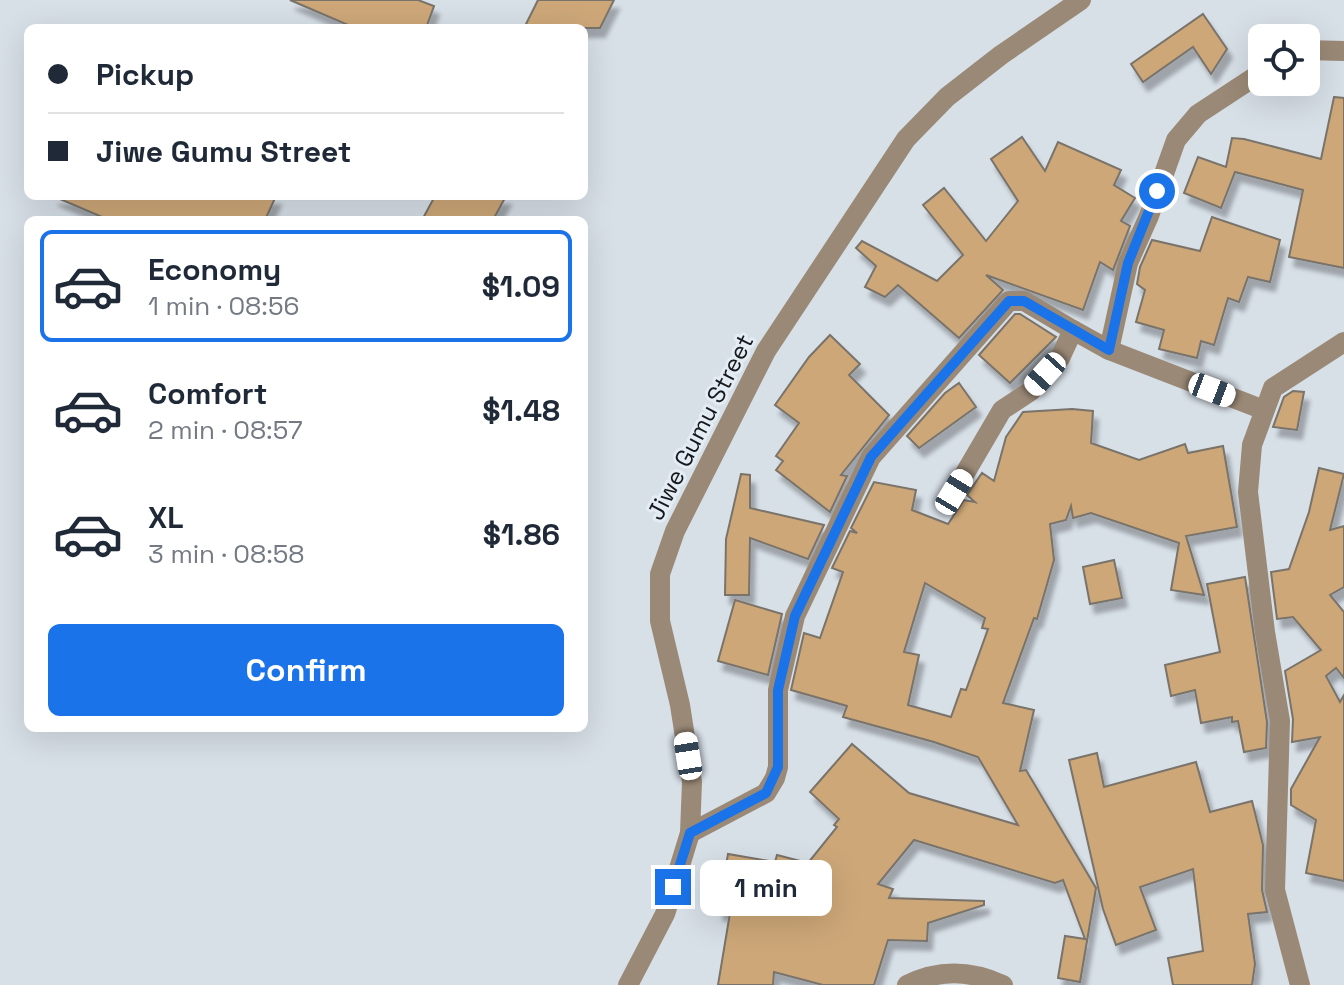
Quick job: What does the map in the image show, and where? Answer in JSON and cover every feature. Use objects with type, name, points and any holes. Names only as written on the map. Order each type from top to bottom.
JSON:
[{"type":"street","name":"Jiwe Gumu Street","points":[[628,985],[665,914],[690,833],[692,782],[680,705],[660,621],[660,574],[675,531],[766,351],[906,139],[947,97],[1081,0]]},
{"type":"street","points":[[1320,50],[1344,51]]},
{"type":"street","points":[[1109,350],[1128,263],[1149,216],[1176,140],[1198,114],[1248,81]]},
{"type":"street","points":[[690,833],[766,793],[775,778],[778,767],[778,690],[795,616],[871,457],[1009,301],[1024,301],[1109,350],[1264,410]]},
{"type":"street","points":[[954,492],[1002,410],[1031,391],[1060,358],[1073,330]]},
{"type":"street","points":[[1300,985],[1275,890],[1280,721],[1265,632],[1248,492],[1252,445],[1273,388],[1344,342]]},
{"type":"street","points":[[907,985],[924,976],[946,971],[991,979],[1003,985]]},
{"type":"building","points":[[290,0],[418,0],[434,6],[427,24],[346,24]]},
{"type":"building","points":[[538,0],[614,0],[600,28],[588,28],[588,24],[526,24]]},
{"type":"building","points":[[1203,14],[1227,49],[1211,74],[1193,47],[1143,82],[1131,64]]},
{"type":"building","points":[[1334,97],[1344,98],[1344,268],[1289,257],[1303,190],[1235,172],[1221,208],[1184,193],[1198,157],[1226,167],[1232,138],[1321,159]]},
{"type":"building","points":[[1022,137],[1045,171],[1058,142],[1121,170],[1114,185],[1135,198],[1121,221],[1130,226],[1113,270],[1100,262],[1083,310],[986,275],[1003,290],[959,338],[898,285],[885,297],[865,287],[876,266],[856,248],[862,241],[937,281],[963,255],[923,205],[944,188],[986,241],[1018,201],[991,159]]},
{"type":"building","points":[[62,200],[274,200],[267,216],[100,216]]},
{"type":"building","points":[[433,200],[504,200],[495,216],[424,216]]},
{"type":"building","points":[[1212,217],[1280,240],[1270,282],[1248,277],[1239,302],[1228,298],[1214,345],[1201,341],[1197,358],[1159,349],[1164,330],[1136,322],[1145,290],[1137,284],[1140,267],[1152,240],[1200,251]]},
{"type":"building","points":[[1015,314],[1020,314],[1056,337],[1010,383],[979,355]]},
{"type":"building","points":[[830,335],[860,364],[849,375],[889,415],[841,475],[847,476],[830,512],[776,470],[783,461],[776,456],[799,423],[775,405],[809,357]]},
{"type":"building","points":[[959,383],[976,407],[919,448],[907,436],[945,393]]},
{"type":"building","points":[[1293,391],[1304,392],[1297,430],[1273,427],[1284,397]]},
{"type":"building","points":[[1093,411],[1091,443],[1139,460],[1185,444],[1188,453],[1223,446],[1237,527],[1186,536],[1204,595],[1171,590],[1179,543],[1091,513],[1073,518],[1071,506],[1066,520],[1050,524],[1054,560],[1037,619],[1034,618],[1003,703],[1034,710],[1020,771],[1026,770],[1096,888],[1080,982],[1058,978],[1065,936],[1085,939],[1063,880],[1055,883],[914,840],[878,884],[893,889],[889,898],[984,901],[984,905],[928,923],[927,941],[888,940],[874,985],[823,985],[774,972],[773,985],[718,985],[730,913],[718,911],[728,854],[775,862],[777,855],[808,863],[837,827],[834,825],[839,819],[810,792],[852,744],[909,793],[1018,825],[978,757],[843,717],[847,706],[791,690],[804,633],[820,638],[843,572],[832,568],[850,531],[857,533],[851,528],[874,482],[916,490],[912,510],[948,524],[964,500],[975,502],[967,495],[982,473],[994,481],[1006,437],[1023,412]],"holes":[[[925,583],[985,618],[982,628],[988,629],[966,690],[961,689],[951,717],[908,705],[919,655],[904,652]]]},
{"type":"building","points":[[1319,468],[1344,474],[1330,530],[1344,526],[1344,587],[1330,595],[1344,612],[1344,678],[1336,668],[1326,676],[1340,702],[1344,695],[1344,881],[1306,873],[1316,820],[1291,805],[1291,789],[1320,737],[1292,742],[1293,719],[1285,671],[1321,650],[1293,617],[1277,619],[1271,572],[1289,569],[1309,512]]},
{"type":"building","points":[[741,474],[750,475],[750,508],[824,525],[808,559],[750,538],[749,595],[725,595],[726,539]]},
{"type":"building","points":[[1114,560],[1122,598],[1090,604],[1083,567]]},
{"type":"building","points":[[1245,577],[1267,722],[1266,748],[1244,752],[1238,721],[1232,722],[1232,717],[1201,723],[1195,690],[1171,696],[1165,665],[1220,652],[1207,584]]},
{"type":"building","points":[[735,600],[782,614],[768,675],[718,661]]},
{"type":"building","points":[[1097,753],[1104,787],[1196,762],[1210,812],[1252,801],[1263,845],[1262,890],[1267,912],[1248,914],[1255,964],[1252,985],[1173,985],[1168,958],[1203,951],[1193,869],[1140,887],[1156,930],[1116,945],[1103,909],[1069,760]]},
{"type":"route","points":[[673,887],[690,833],[766,793],[775,778],[778,767],[778,690],[795,616],[871,457],[1009,301],[1024,301],[1109,350],[1128,263],[1157,191]]}]
